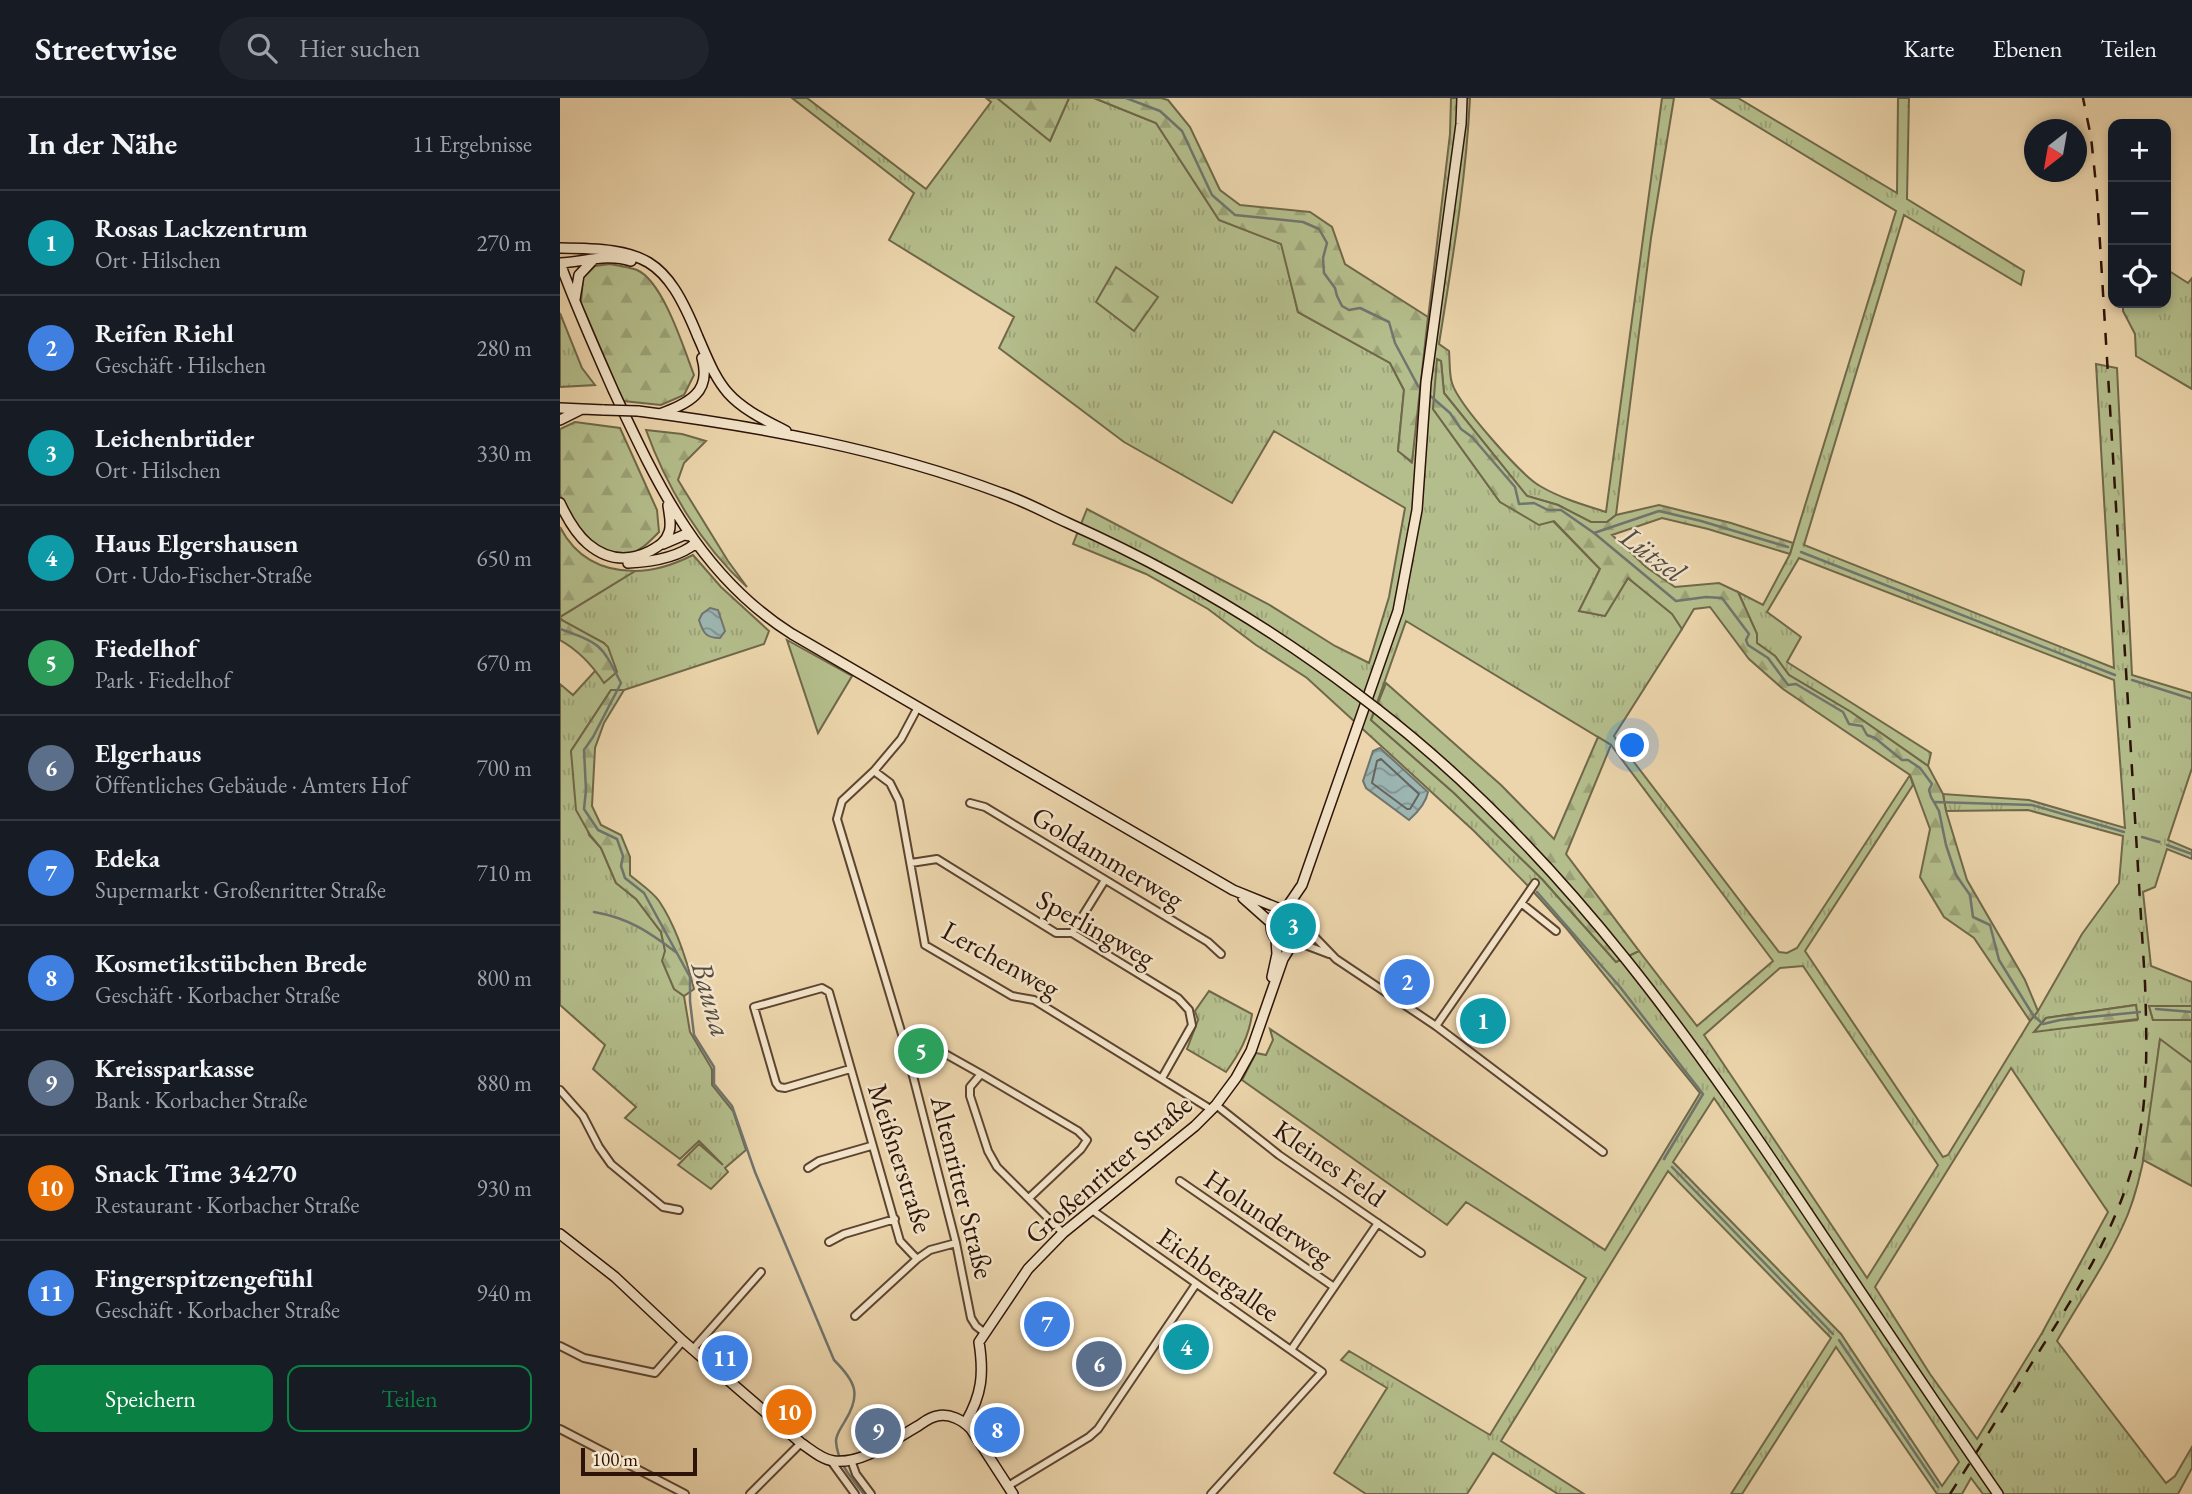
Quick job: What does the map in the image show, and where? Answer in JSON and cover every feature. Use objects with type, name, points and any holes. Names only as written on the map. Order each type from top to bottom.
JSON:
[{"type":"main road","points":[[1302,885],[1270,922],[1270,929],[1276,939],[1296,944],[1309,931],[1308,920],[1302,911],[1302,885],[1398,611],[1417,510],[1426,382],[1461,124],[1462,98]]},
{"type":"main road","points":[[560,248],[617,250],[651,263],[667,277],[680,296],[713,373],[729,395],[758,416],[794,435]]},
{"type":"main road","points":[[659,414],[693,398],[701,388],[706,374],[689,326],[665,281],[645,265],[610,256],[560,263],[575,305],[668,503],[694,540],[741,596],[782,627],[1233,890],[1283,908],[1302,911]]},
{"type":"main road","points":[[575,305],[579,275],[594,259]]},
{"type":"main road","points":[[560,408],[638,411],[794,435],[885,458],[1001,493],[1104,539],[1198,587],[1301,653],[1356,693],[1476,793],[1537,853],[1590,914],[1638,974],[1760,1141],[1998,1494]]},
{"type":"main road","points":[[560,420],[582,410]]},
{"type":"main road","points":[[560,503],[575,530],[589,545],[606,554],[636,558],[684,535],[694,540]]},
{"type":"main road","points":[[662,545],[670,529],[668,503]]},
{"type":"main road","points":[[560,512],[580,544],[605,558],[625,563],[648,562],[672,555],[694,540]]},
{"type":"main road","points":[[1233,890],[1270,922]]},
{"type":"main road","name":"Großenritter Straße","points":[[1260,1026],[1277,954],[1276,939]]},
{"type":"main road","name":"Großenritter Straße","points":[[965,1422],[981,1388],[983,1376],[979,1342],[1028,1269],[1063,1233],[1214,1107],[1246,1060],[1283,959],[1296,944]]},
{"type":"main road","points":[[560,1234],[615,1278],[800,1443],[831,1461],[851,1460],[868,1454],[933,1417],[948,1416],[965,1422],[1010,1490]]},
{"type":"street","name":"Altenritter Straße","points":[[918,707],[901,739],[874,771],[842,801],[836,815],[904,1041],[956,1243],[971,1318],[985,1333]]},
{"type":"street","name":"Lerchenweg","points":[[874,771],[890,783],[899,801],[925,945],[1012,996],[1034,1000],[1214,1107]]},
{"type":"street","name":"Goldammerweg","points":[[970,803],[985,807],[1208,942],[1221,954]]},
{"type":"street","name":"Sperlingweg","points":[[911,863],[937,859],[1056,933],[1072,933],[1178,998],[1189,1010],[1192,1025],[1162,1078]]},
{"type":"street","points":[[1072,933],[1105,880]]},
{"type":"street","points":[[1436,1026],[1535,883]]},
{"type":"street","points":[[1521,903],[1556,932]]},
{"type":"street","points":[[1309,931],[1331,955],[1436,1026],[1603,1152]]},
{"type":"street","points":[[1296,944],[1331,955]]},
{"type":"street","name":"Meißnerstraße","points":[[850,1069],[785,1088],[779,1087],[754,1007],[822,988],[829,992],[900,1241],[917,1259],[930,1250],[956,1243]]},
{"type":"street","points":[[933,1047],[1078,1131],[1087,1140],[1081,1149],[1029,1198]]},
{"type":"street","points":[[981,1074],[970,1087],[970,1096],[988,1151],[997,1167],[1063,1233]]},
{"type":"street","points":[[561,1092],[583,1116],[611,1164],[663,1207],[679,1210]]},
{"type":"street","name":"Kleines Feld","points":[[1214,1107],[1420,1253]]},
{"type":"street","points":[[807,1168],[819,1161],[871,1146]]},
{"type":"street","name":"Holunderweg","points":[[1180,1181],[1334,1287]]},
{"type":"street","name":"Eichbergallee","points":[[1092,1210],[1322,1372],[1212,1494]]},
{"type":"street","points":[[830,1242],[844,1234],[895,1219]]},
{"type":"street","points":[[1291,1350],[1378,1223]]},
{"type":"street","points":[[855,1316],[917,1259]]},
{"type":"street","points":[[693,1349],[761,1272]]},
{"type":"street","points":[[1010,1490],[1089,1437],[1107,1417],[1196,1284]]},
{"type":"street","points":[[560,1346],[584,1358],[655,1373],[683,1341]]},
{"type":"street","points":[[560,1429],[685,1494]]},
{"type":"street","points":[[750,1494],[800,1443]]},
{"type":"street","points":[[851,1460],[856,1474],[871,1494]]},
{"type":"street","points":[[831,1461],[855,1494]]},
{"type":"green space","points":[[792,98],[807,98],[926,189],[991,102],[986,98],[997,98],[1050,141],[1069,98],[1094,98],[1156,123],[1219,220],[1282,244],[1298,312],[1390,363],[1404,390],[1398,450],[1411,462],[1450,134],[1451,98],[1470,98],[1462,191],[1439,344],[1449,351],[1451,379],[1457,393],[1477,422],[1519,468],[1540,486],[1572,501],[1606,512],[1662,98],[1674,98],[1651,238],[1616,515],[1607,522],[1590,522],[1558,505],[1527,496],[1444,393],[1441,361],[1433,409],[1500,502],[1553,521],[1600,569],[1579,611],[1605,616],[1628,578],[1673,614],[1682,629],[1614,736],[1779,952],[1787,953],[1797,948],[1910,775],[1913,785],[1805,951],[1943,1157],[1948,1155],[2038,1011],[2082,934],[2119,883],[2123,836],[2028,810],[1946,811],[1943,794],[2029,800],[2125,828],[2114,680],[1799,558],[1767,612],[1801,637],[1787,662],[1931,753],[1928,766],[1851,712],[1789,675],[1775,656],[1757,643],[1757,634],[1738,592],[1763,605],[1790,554],[1896,211],[1711,98],[1738,98],[1897,193],[1898,98],[1909,98],[1907,199],[2024,271],[2021,285],[1904,215],[1804,545],[2114,668],[2096,364],[2117,368],[2132,675],[2192,693],[2192,768],[2168,840],[2192,850],[2192,859],[2167,849],[2155,887],[2143,892],[2151,966],[2192,982],[2192,1006],[2149,1006],[2153,1020],[2192,1020],[2192,1063],[2160,1040],[2141,1172],[2128,1214],[2113,1246],[2057,1341],[2166,1483],[2175,1476],[2192,1447],[2192,1468],[2178,1494],[1983,1494],[1971,1478],[1962,1494],[1937,1494],[1836,1347],[1742,1494],[1731,1494],[1831,1338],[1668,1171],[1501,1441],[1584,1494],[1558,1494],[1493,1453],[1467,1494],[1366,1494],[1334,1473],[1387,1388],[1341,1360],[1349,1351],[1490,1435],[1586,1278],[1466,1202],[1447,1225],[1242,1080],[1256,1053],[1266,1055],[1273,1040],[1270,1029],[1605,1250],[1700,1093],[1567,929],[1530,888],[1474,831],[1307,678],[1208,609],[1146,574],[1073,544],[1087,509],[1268,604],[1335,646],[1369,663],[1389,597],[1405,508],[1274,431],[1232,503],[1124,442],[999,348],[1014,317],[889,240],[914,193]],"holes":[[[1406,621],[1611,745],[1773,961],[1697,1026],[1639,951],[1616,962],[1542,879],[1454,793],[1371,720]],[[1803,966],[1938,1165],[1867,1278],[1704,1035],[1780,968]],[[2136,1005],[2137,1020],[2035,1031],[2046,1018]],[[2011,1068],[2108,1212],[2042,1333],[1977,1439],[1930,1374],[1875,1287]],[[1714,1098],[1858,1308],[1959,1462],[1942,1486],[1841,1334],[1673,1162]]]},
{"type":"green space","points":[[997,98],[1069,98],[1050,141]]},
{"type":"green space","points":[[1094,98],[1168,100],[1190,127],[1220,190],[1240,205],[1310,212],[1332,227],[1345,264],[1428,317],[1412,462],[1398,451],[1404,390],[1390,363],[1298,312],[1281,244],[1219,220],[1156,123]]},
{"type":"green space","points":[[610,264],[637,270],[647,277],[664,301],[694,375],[684,395],[661,405],[623,401],[581,303],[583,278],[595,266]]},
{"type":"green space","points":[[1116,267],[1158,297],[1134,331],[1096,302]]},
{"type":"green space","points":[[2171,272],[2188,283],[2192,278],[2192,389],[2136,356],[2135,334],[2123,308],[2171,308]]},
{"type":"green space","points":[[560,313],[582,368],[595,385],[560,387]]},
{"type":"green space","points":[[1437,359],[1441,361],[1444,393],[1527,496],[1558,505],[1591,522],[1607,522],[1616,515],[1659,505],[1731,523],[1793,543],[1790,554],[1662,518],[1612,535],[1646,567],[1675,587],[1719,583],[1738,592],[1757,634],[1757,643],[1775,656],[1789,675],[1851,712],[1928,766],[1943,794],[1967,880],[2025,980],[2038,1011],[2030,1021],[1974,938],[1944,917],[1920,877],[1930,829],[1910,775],[1783,689],[1749,659],[1710,607],[1694,609],[1682,629],[1672,614],[1628,578],[1605,616],[1579,611],[1600,569],[1554,521],[1539,525],[1500,502],[1433,409]]},
{"type":"green space","points":[[575,422],[620,428],[657,510],[659,532],[634,552],[619,555],[597,545],[577,525],[564,504],[560,494],[560,429]]},
{"type":"green space","points":[[646,430],[682,434],[706,441],[684,463],[678,480],[747,587],[715,553],[687,514],[664,473]]},
{"type":"green space","points":[[560,527],[574,547],[591,561],[611,568],[635,571],[560,617]]},
{"type":"green space","points":[[693,555],[721,587],[769,631],[764,644],[624,690],[611,690],[571,751],[589,835],[601,848],[616,883],[636,899],[661,932],[674,988],[684,996],[690,1032],[712,1069],[712,1085],[733,1111],[746,1150],[725,1168],[728,1172],[711,1189],[678,1165],[699,1144],[723,1165],[699,1141],[680,1159],[625,1118],[636,1107],[593,1069],[605,1045],[560,1005],[560,684],[573,695],[596,670],[604,643],[564,623],[560,617],[635,571],[665,566]]},
{"type":"green space","points":[[560,619],[604,643],[617,672],[604,683],[585,659],[560,640]]},
{"type":"green space","points":[[787,640],[852,676],[818,733]]},
{"type":"green space","points":[[1386,683],[1501,785],[1554,839],[1598,737],[1611,745],[1566,854],[1639,951],[1616,962],[1542,879],[1454,793],[1371,720]]},
{"type":"green space","points":[[611,690],[624,690],[604,723],[595,748],[592,806],[601,825],[621,835],[630,857],[630,875],[656,897],[671,921],[694,989],[684,996],[674,989],[662,961],[665,951],[661,932],[636,899],[616,883],[601,848],[576,810],[571,751]]},
{"type":"green space","points":[[1209,991],[1252,1014],[1243,1045],[1226,1072],[1187,1049],[1198,1020],[1195,1011]]},
{"type":"green space","points":[[2136,1005],[2138,1019],[2034,1032],[2046,1018]]},
{"type":"green space","points":[[2149,1006],[2192,1006],[2192,1020],[2153,1020]]},
{"type":"green space","points":[[918,1035],[929,1041],[926,1053],[936,1059],[938,1057],[939,1063],[919,1068],[909,1037]]},
{"type":"green space","points":[[2160,1039],[2192,1063],[2192,1186],[2143,1160]]},
{"type":"water","points":[[710,608],[718,610],[725,631],[720,638],[708,636],[700,625],[702,614]]},
{"type":"water","points":[[1380,748],[1428,792],[1421,807],[1409,820],[1366,788],[1363,781],[1373,751]]},
{"type":"waterway","name":"Lützel","points":[[1126,98],[1160,111],[1182,131],[1212,195],[1235,215],[1303,222],[1319,229],[1327,243],[1323,258],[1324,273],[1335,288],[1342,306],[1349,310],[1360,308],[1389,322],[1395,343],[1422,389]]},
{"type":"waterway","name":"Lützel","points":[[1427,393],[1450,413],[1461,429],[1472,437],[1515,487],[1519,504],[1534,503],[1548,510],[1561,510],[1594,533],[1676,601],[1722,598],[1749,634],[1746,640],[1748,645],[1768,658],[1788,685],[1796,684],[1843,712],[1849,724],[1862,726],[1867,735],[1875,738],[1902,760],[1908,760],[1920,768],[1932,784],[1929,790],[1931,797],[1939,811],[1956,875],[1970,895],[1973,917],[1990,925],[1999,960],[2033,1015],[2043,1024],[2140,1012]]},
{"type":"waterway","points":[[1594,533],[1659,511],[1788,547]]},
{"type":"waterway","points":[[1801,552],[2115,675]]},
{"type":"waterway","name":"Bauna","points":[[560,629],[599,647],[621,683],[584,750],[584,809],[598,830],[617,839],[623,856],[621,866],[625,878],[644,893],[690,977],[694,1035],[714,1067],[714,1084],[732,1106],[755,1172],[834,1360],[854,1388],[853,1403],[836,1441],[842,1463],[864,1494]]},
{"type":"waterway","points":[[2132,680],[2192,699]]},
{"type":"waterway","points":[[1935,802],[2032,805],[2124,832]]},
{"type":"waterway","points":[[2142,837],[2159,842]]},
{"type":"waterway","points":[[2167,845],[2192,854]]},
{"type":"waterway","points":[[1537,892],[1620,987],[1703,1094],[1664,1159]]},
{"type":"waterway","points":[[594,912],[638,927],[677,953]]},
{"type":"waterway","name":"Lützel","points":[[2156,1009],[2192,1012]]},
{"type":"waterway","points":[[1672,1167],[1833,1334]]},
{"type":"waterway","points":[[1839,1340],[1938,1487]]},
{"type":"railway","points":[[1950,1494],[2063,1313],[2103,1243],[2132,1168],[2144,1099],[2145,983],[2097,194],[2091,137],[2083,98]]},
{"type":"place","name":"Leichenbrüder","points":[[1293,926]]},
{"type":"place","name":"Reifen Riehl","points":[[1407,982]]},
{"type":"place","name":"Rosas Lackzentrum","points":[[1483,1021]]},
{"type":"place","name":"Fiedelhof","points":[[921,1051]]},
{"type":"place","name":"Edeka","points":[[1047,1324]]},
{"type":"place","name":"Haus Elgershausen","points":[[1186,1347]]},
{"type":"place","name":"Fingerspitzengefühl","points":[[725,1358]]},
{"type":"place","name":"Elgerhaus","points":[[1099,1364]]},
{"type":"place","name":"Snack Time 34270","points":[[789,1412]]},
{"type":"place","name":"Kosmetikstübchen Brede","points":[[997,1430]]},
{"type":"place","name":"Kreissparkasse","points":[[878,1431]]}]
